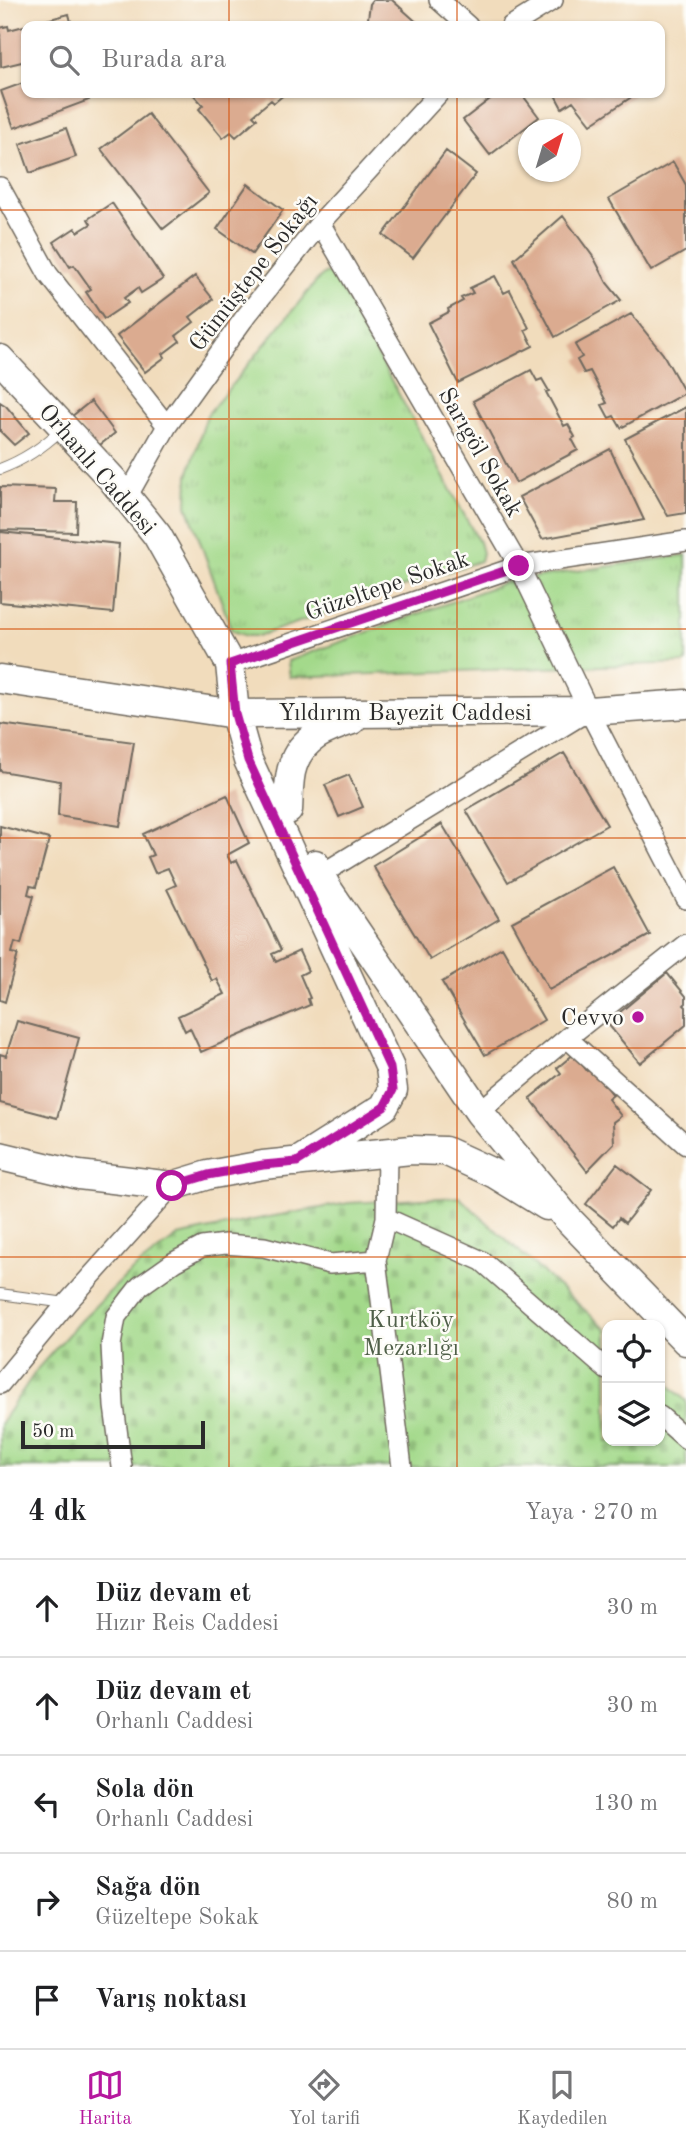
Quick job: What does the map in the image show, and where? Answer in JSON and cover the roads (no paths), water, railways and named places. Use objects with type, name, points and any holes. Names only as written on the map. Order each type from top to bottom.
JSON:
[{"type":"street","points":[[439,0],[462,21]]},
{"type":"street","points":[[519,21],[553,0]]},
{"type":"street","name":"Gümüştepe Sokağı","points":[[127,497],[167,426],[243,320],[320,223],[434,98]]},
{"type":"street","points":[[0,187],[48,274],[167,426]]},
{"type":"street","name":"Sarıgöl Sokak","points":[[320,223],[519,566],[589,711],[686,899]]},
{"type":"street","name":"Orhanlı Caddesi","points":[[0,359],[127,497],[157,535],[230,664],[235,714],[248,760],[390,1068],[393,1090],[384,1107],[297,1162]]},
{"type":"street","name":"Güzeltepe Sokak","points":[[230,664],[519,566],[686,541]]},
{"type":"street","name":"Yıldırım Bayezit Caddesi","points":[[0,679],[235,714],[589,711],[686,704]]},
{"type":"street","points":[[320,875],[589,711]]},
{"type":"street","points":[[288,810],[293,765],[305,745],[323,729],[374,713]]},
{"type":"street","points":[[235,714],[263,751],[288,810],[327,888],[479,1112],[567,1218],[686,1341]]},
{"type":"street","points":[[479,1112],[686,944]]},
{"type":"street","points":[[567,1038],[686,1145]]},
{"type":"street","points":[[0,1156],[79,1175],[172,1186],[208,1175],[263,1165],[411,1150],[444,1151],[495,1174],[567,1218]]},
{"type":"street","points":[[387,1153],[386,1218],[376,1260],[402,1467]]},
{"type":"street","points":[[0,1384],[67,1303],[172,1186]]},
{"type":"street","points":[[386,1218],[482,1261],[602,1366]]},
{"type":"street","points":[[122,1467],[114,1406],[111,1345],[116,1317],[140,1286],[174,1262],[202,1247],[225,1244],[264,1247],[330,1264],[376,1260]]},
{"type":"street","points":[[665,1420],[686,1439]]},
{"type":"lane","points":[[0,469],[22,461],[64,428]]},
{"type":"lane","points":[[0,1294],[67,1303]]},
{"type":"place","name":"Cevvo","points":[[638,1017]]},
{"type":"park label","name":"Kurtköy Mezarlığı","points":[[411,1333]]}]
